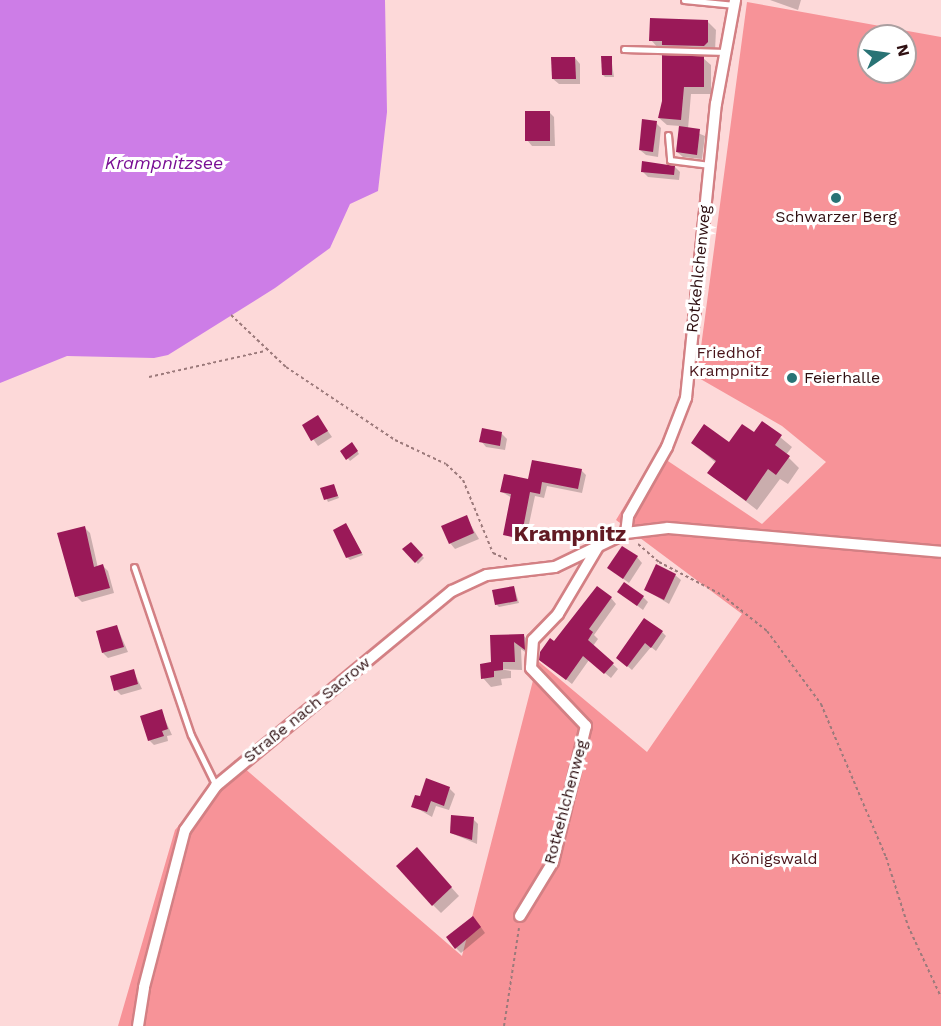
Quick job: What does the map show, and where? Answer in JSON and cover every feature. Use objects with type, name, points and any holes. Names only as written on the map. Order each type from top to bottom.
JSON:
[{"type":"street","name":"Rotkehlchenweg","points":[[626,533],[627,516],[667,447],[686,398],[710,165],[735,2]]},
{"type":"street","points":[[626,533],[668,528],[941,552]]},
{"type":"street","name":"Straße nach Sacrow","points":[[138,1026],[144,987],[185,830],[216,786],[452,591],[487,575],[528,568],[555,567],[626,533]]},
{"type":"street","name":"Rotkehlchenweg","points":[[520,916],[553,862],[586,726],[531,668],[533,640],[558,614],[600,545]]},
{"type":"lane","points":[[684,0],[735,2]]},
{"type":"lane","points":[[624,49],[726,52]]},
{"type":"lane","points":[[668,135],[670,160],[710,165]]},
{"type":"lane","points":[[134,567],[191,735],[216,786]]},
{"type":"path","points":[[231,315],[265,351],[396,440],[446,464],[463,480],[493,553],[528,568]]},
{"type":"path","points":[[149,377],[265,351]]},
{"type":"path","points":[[626,533],[659,562],[722,595],[767,631],[820,704],[886,857],[908,926],[941,997]]},
{"type":"path","points":[[504,1026],[520,916]]},
{"type":"green space","name":"Königswald","points":[[747,2],[869,24],[857,24],[857,84],[917,84],[917,33],[941,37],[941,1026],[118,1026],[175,830],[235,760],[462,956],[538,661],[647,752],[742,614],[616,520],[656,453],[762,524],[826,462],[782,426],[697,377]]},
{"type":"water","name":"Krampnitzsee","points":[[0,0],[385,0],[387,112],[378,191],[350,204],[330,248],[275,288],[168,355],[154,358],[67,356],[0,383]]},
{"type":"building","points":[[650,18],[708,20],[708,42],[704,46],[662,45],[662,41],[649,41]]},
{"type":"building","points":[[662,55],[704,56],[704,87],[684,87],[681,120],[658,118],[662,101]]},
{"type":"building","points":[[601,56],[612,56],[612,75],[602,75]]},
{"type":"building","points":[[551,57],[575,57],[576,79],[552,79]]},
{"type":"building","points":[[525,111],[550,111],[550,141],[525,141]]},
{"type":"building","points":[[642,119],[657,121],[653,152],[639,150]]},
{"type":"building","points":[[679,126],[700,129],[697,155],[676,152]]},
{"type":"building","points":[[642,161],[675,166],[674,175],[641,172]]},
{"type":"building","points":[[318,415],[328,431],[311,441],[302,425]]},
{"type":"building","points":[[762,421],[782,435],[775,445],[790,456],[776,475],[768,469],[746,501],[707,473],[716,461],[691,443],[704,424],[729,442],[742,424],[754,432]]},
{"type":"building","points":[[482,428],[502,432],[500,446],[479,442]]},
{"type":"building","points":[[352,442],[358,451],[346,460],[340,451]]},
{"type":"building","points":[[532,460],[582,469],[578,489],[542,482],[540,494],[530,492],[521,539],[503,535],[511,494],[500,492],[504,474],[528,479]]},
{"type":"building","points":[[334,484],[338,496],[324,500],[320,488]]},
{"type":"building","points":[[467,515],[474,533],[449,544],[441,526]]},
{"type":"building","points":[[346,523],[362,553],[346,558],[333,530]]},
{"type":"building","points":[[85,526],[94,567],[103,564],[110,588],[75,597],[57,533]]},
{"type":"building","points":[[411,542],[423,555],[415,563],[402,549]]},
{"type":"building","points":[[622,546],[638,556],[623,579],[607,568]]},
{"type":"building","points":[[656,564],[676,574],[664,600],[644,590]]},
{"type":"building","points":[[624,582],[644,596],[637,606],[617,592]]},
{"type":"building","points":[[514,586],[517,601],[495,605],[492,590]]},
{"type":"building","points":[[597,586],[612,597],[589,629],[593,632],[588,640],[614,663],[604,674],[583,656],[566,680],[539,660],[540,652],[550,638],[554,641]]},
{"type":"building","points":[[644,618],[663,631],[651,648],[645,643],[627,667],[616,658]]},
{"type":"building","points":[[117,625],[124,647],[102,653],[96,631]]},
{"type":"building","points":[[524,634],[525,650],[514,642],[515,662],[503,662],[503,670],[494,671],[494,677],[481,679],[480,664],[491,662],[490,635]]},
{"type":"building","points":[[134,669],[138,684],[114,691],[110,676]]},
{"type":"building","points":[[162,709],[168,729],[162,731],[164,736],[148,741],[140,716]]},
{"type":"building","points":[[426,778],[450,787],[444,806],[431,801],[427,812],[411,807],[415,795],[420,796]]},
{"type":"building","points":[[451,815],[474,817],[472,840],[450,833]]},
{"type":"building","points":[[417,847],[452,887],[432,906],[396,866]]},
{"type":"building","points":[[473,916],[481,927],[455,949],[446,937]]},
{"type":"place","name":"Schwarzer Berg","points":[[836,198]]},
{"type":"place","name":"Feierhalle","points":[[792,378]]},
{"type":"district","name":"Krampnitz","points":[[570,534]]},
{"type":"park label","name":"Friedhof Krampnitz","points":[[729,362]]}]
